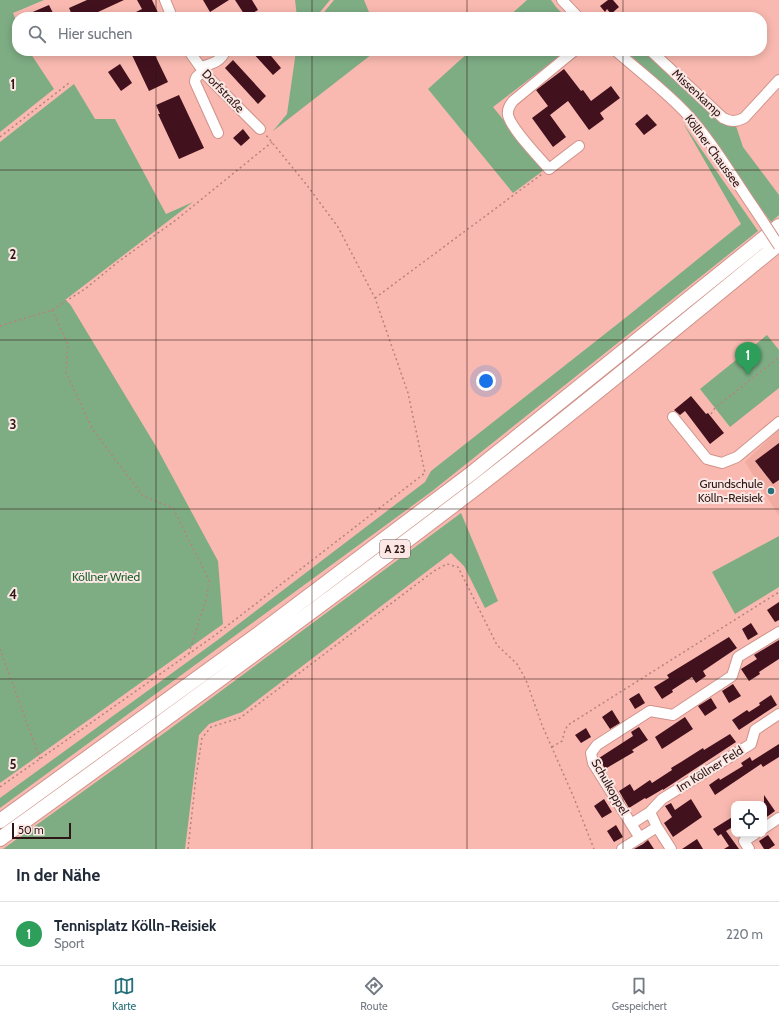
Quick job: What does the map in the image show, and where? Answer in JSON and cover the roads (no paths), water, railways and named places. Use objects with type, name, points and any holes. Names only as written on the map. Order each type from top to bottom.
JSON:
[{"type":"highway","name":"A 23","points":[[0,821],[261,632],[472,473],[779,226]]},
{"type":"highway","name":"A 23","points":[[0,839],[270,643],[480,484],[585,402],[779,245]]},
{"type":"street","points":[[165,0],[170,12]]},
{"type":"street","points":[[562,0],[573,12]]},
{"type":"street","name":"Dorfstraße","points":[[193,56],[202,69],[260,129]]},
{"type":"street","points":[[218,133],[195,79],[202,69],[219,60],[223,56]]},
{"type":"street","points":[[568,56],[513,101],[509,107],[508,115],[512,125],[549,169],[579,146]]},
{"type":"street","name":"Köllner Chaussee","points":[[622,56],[686,113],[707,139],[779,245]]},
{"type":"street","name":"Missenkamp","points":[[656,56],[723,118],[731,122],[744,118],[779,80]]},
{"type":"street","points":[[673,418],[707,459],[722,462],[737,457],[779,422]]},
{"type":"street","name":"Schulkoppel","points":[[640,838],[593,763],[591,753],[596,745],[650,711],[673,715],[732,676],[738,657],[779,632]]},
{"type":"street","name":"Im Köllner Feld","points":[[631,824],[650,812],[662,800],[751,744],[755,730],[779,714]]},
{"type":"street","points":[[650,812],[657,827],[671,849]]},
{"type":"street","points":[[767,826],[779,818]]},
{"type":"street","points":[[622,849],[657,827]]},
{"type":"street","points":[[749,849],[744,841],[750,837]]},
{"type":"place","name":"Tennisplatz Kölln-Reisiek","points":[[748,375]]},
{"type":"place","name":"Grundschule Kölln-Reisiek","points":[[771,491]]},
{"type":"park label","name":"Köllner Wried","points":[[106,577]]}]
